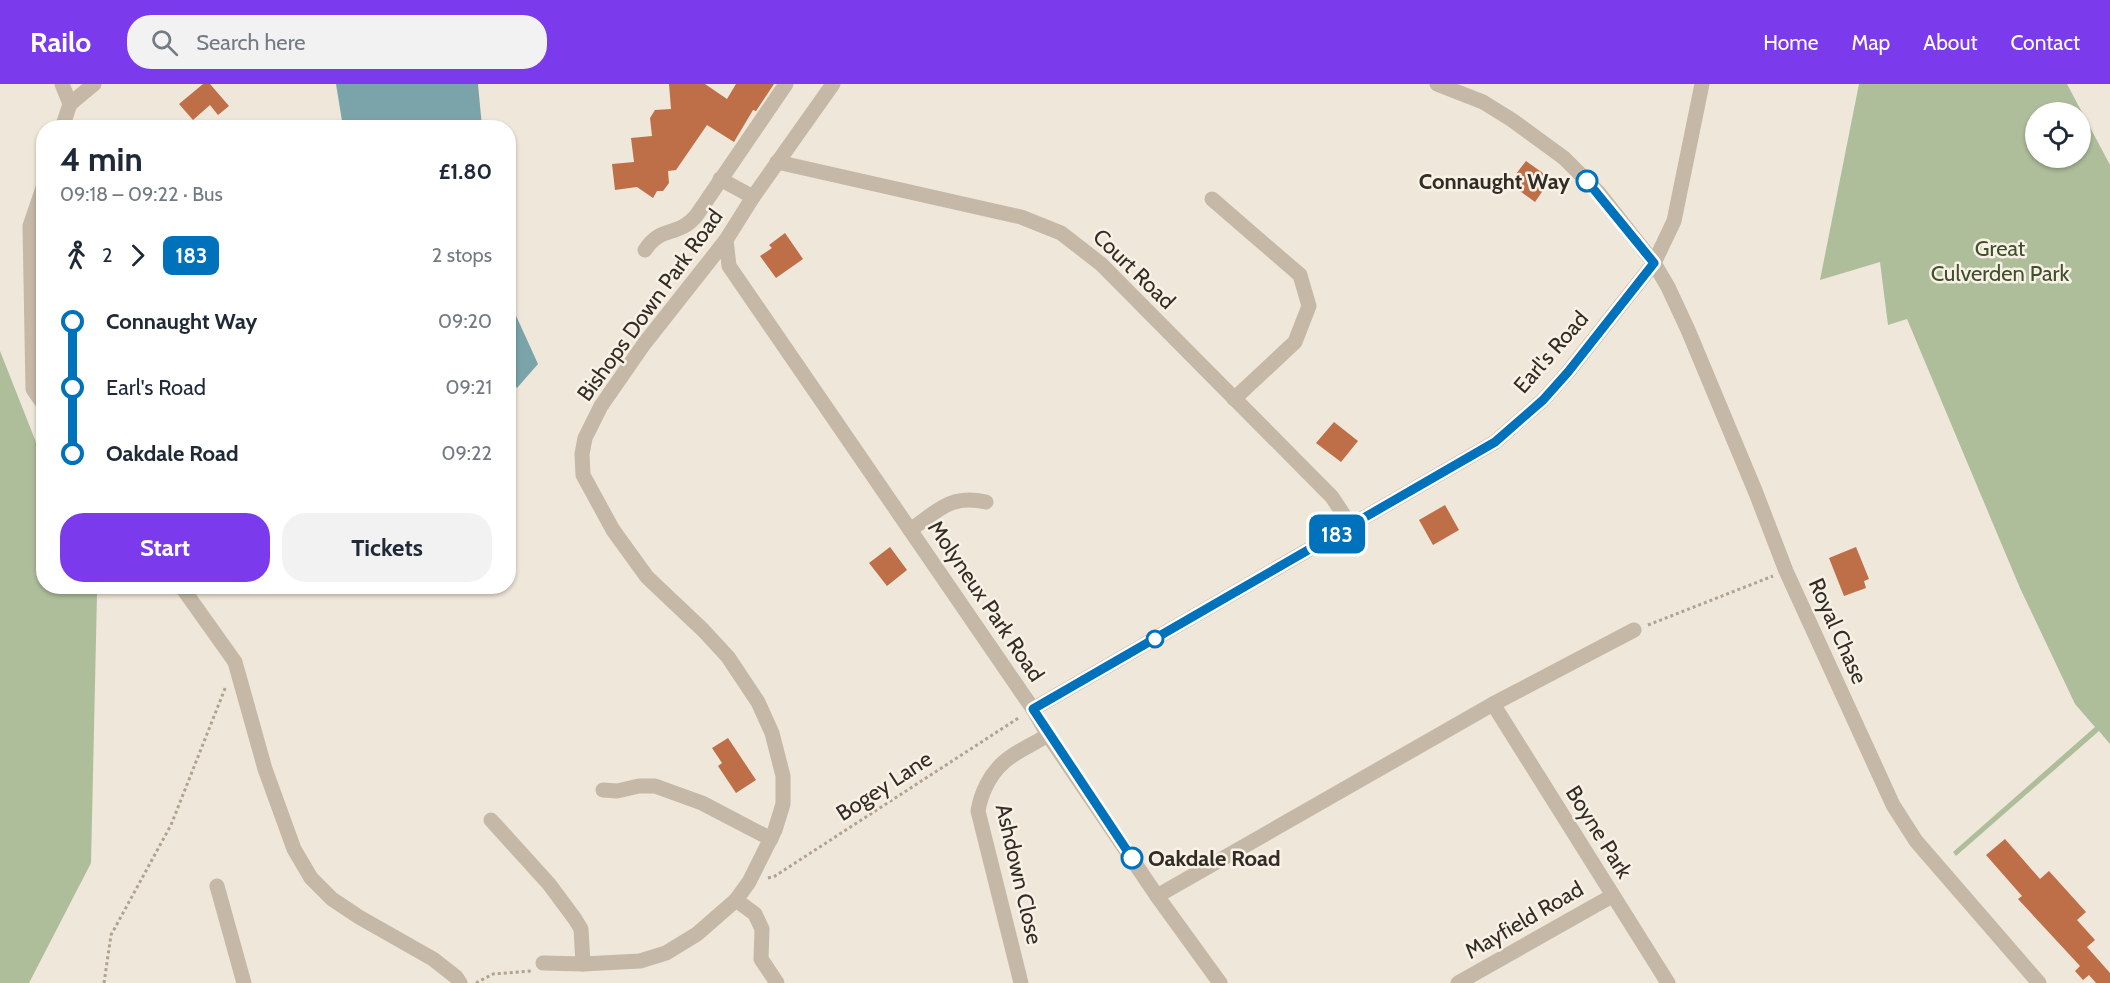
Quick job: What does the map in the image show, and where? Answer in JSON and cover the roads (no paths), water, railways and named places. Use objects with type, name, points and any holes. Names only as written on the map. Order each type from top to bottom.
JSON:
[{"type":"street","points":[[62,84],[70,104]]},
{"type":"street","points":[[65,120],[70,104],[94,84]]},
{"type":"street","points":[[645,250],[660,234],[687,226],[786,84]]},
{"type":"street","name":"Bishops Down Park Road","points":[[543,963],[583,964],[640,961],[666,953],[697,934],[736,900],[749,882],[771,839],[783,804],[783,776],[772,733],[758,702],[728,657],[647,577],[613,530],[584,475],[582,454],[585,438],[601,406],[644,344],[726,240],[777,162],[833,84]]},
{"type":"street","name":"Royal Chase","points":[[1437,84],[1483,102],[1528,130],[1564,158],[1598,192],[1654,263],[1688,330],[1786,571],[1893,805],[1916,841],[2039,983]]},
{"type":"street","points":[[1654,263],[1674,220],[1702,84]]},
{"type":"street","name":"Court Road","points":[[777,162],[1021,217],[1061,233],[1101,264],[1332,497],[1351,526]]},
{"type":"street","points":[[720,180],[753,197]]},
{"type":"street","points":[[1212,199],[1300,275],[1309,306],[1295,342],[1234,399]]},
{"type":"street","points":[[36,208],[30,226],[33,389],[36,393]]},
{"type":"street","name":"Molyneux Park Road","points":[[726,240],[729,266],[1033,709],[1048,735],[1157,896],[1220,983]]},
{"type":"street","name":"Earl's Road","points":[[1033,709],[1495,442],[1543,400],[1568,372],[1654,263]]},
{"type":"street","points":[[910,530],[953,500],[970,498],[986,502]]},
{"type":"street","points":[[187,594],[235,662],[265,769],[294,849],[311,878],[332,899],[433,959],[456,977],[460,983]]},
{"type":"street","points":[[1157,896],[1492,704],[1634,630]]},
{"type":"street","name":"Boyne Park","points":[[1492,704],[1668,983]]},
{"type":"street","name":"Ashdown Close","points":[[1021,983],[978,811],[980,798],[987,784],[1004,762],[1048,735]]},
{"type":"street","points":[[603,790],[617,791],[639,786],[655,786],[702,803],[771,839]]},
{"type":"street","points":[[491,820],[549,884],[575,919],[581,929],[583,964]]},
{"type":"street","points":[[217,886],[244,983]]},
{"type":"street","name":"Mayfield Road","points":[[1458,983],[1612,896]]},
{"type":"street","points":[[736,900],[755,914],[762,929],[760,959],[777,983]]},
{"type":"water","points":[[336,84],[478,84],[481,120],[342,120]]},
{"type":"water","points":[[516,316],[538,364],[516,387]]},
{"type":"place","name":"Connaught Way","points":[[1587,181]]},
{"type":"place","name":"Oakdale Road","points":[[1132,858]]},
{"type":"park label","name":"Great Culverden Park","points":[[2000,260]]}]
